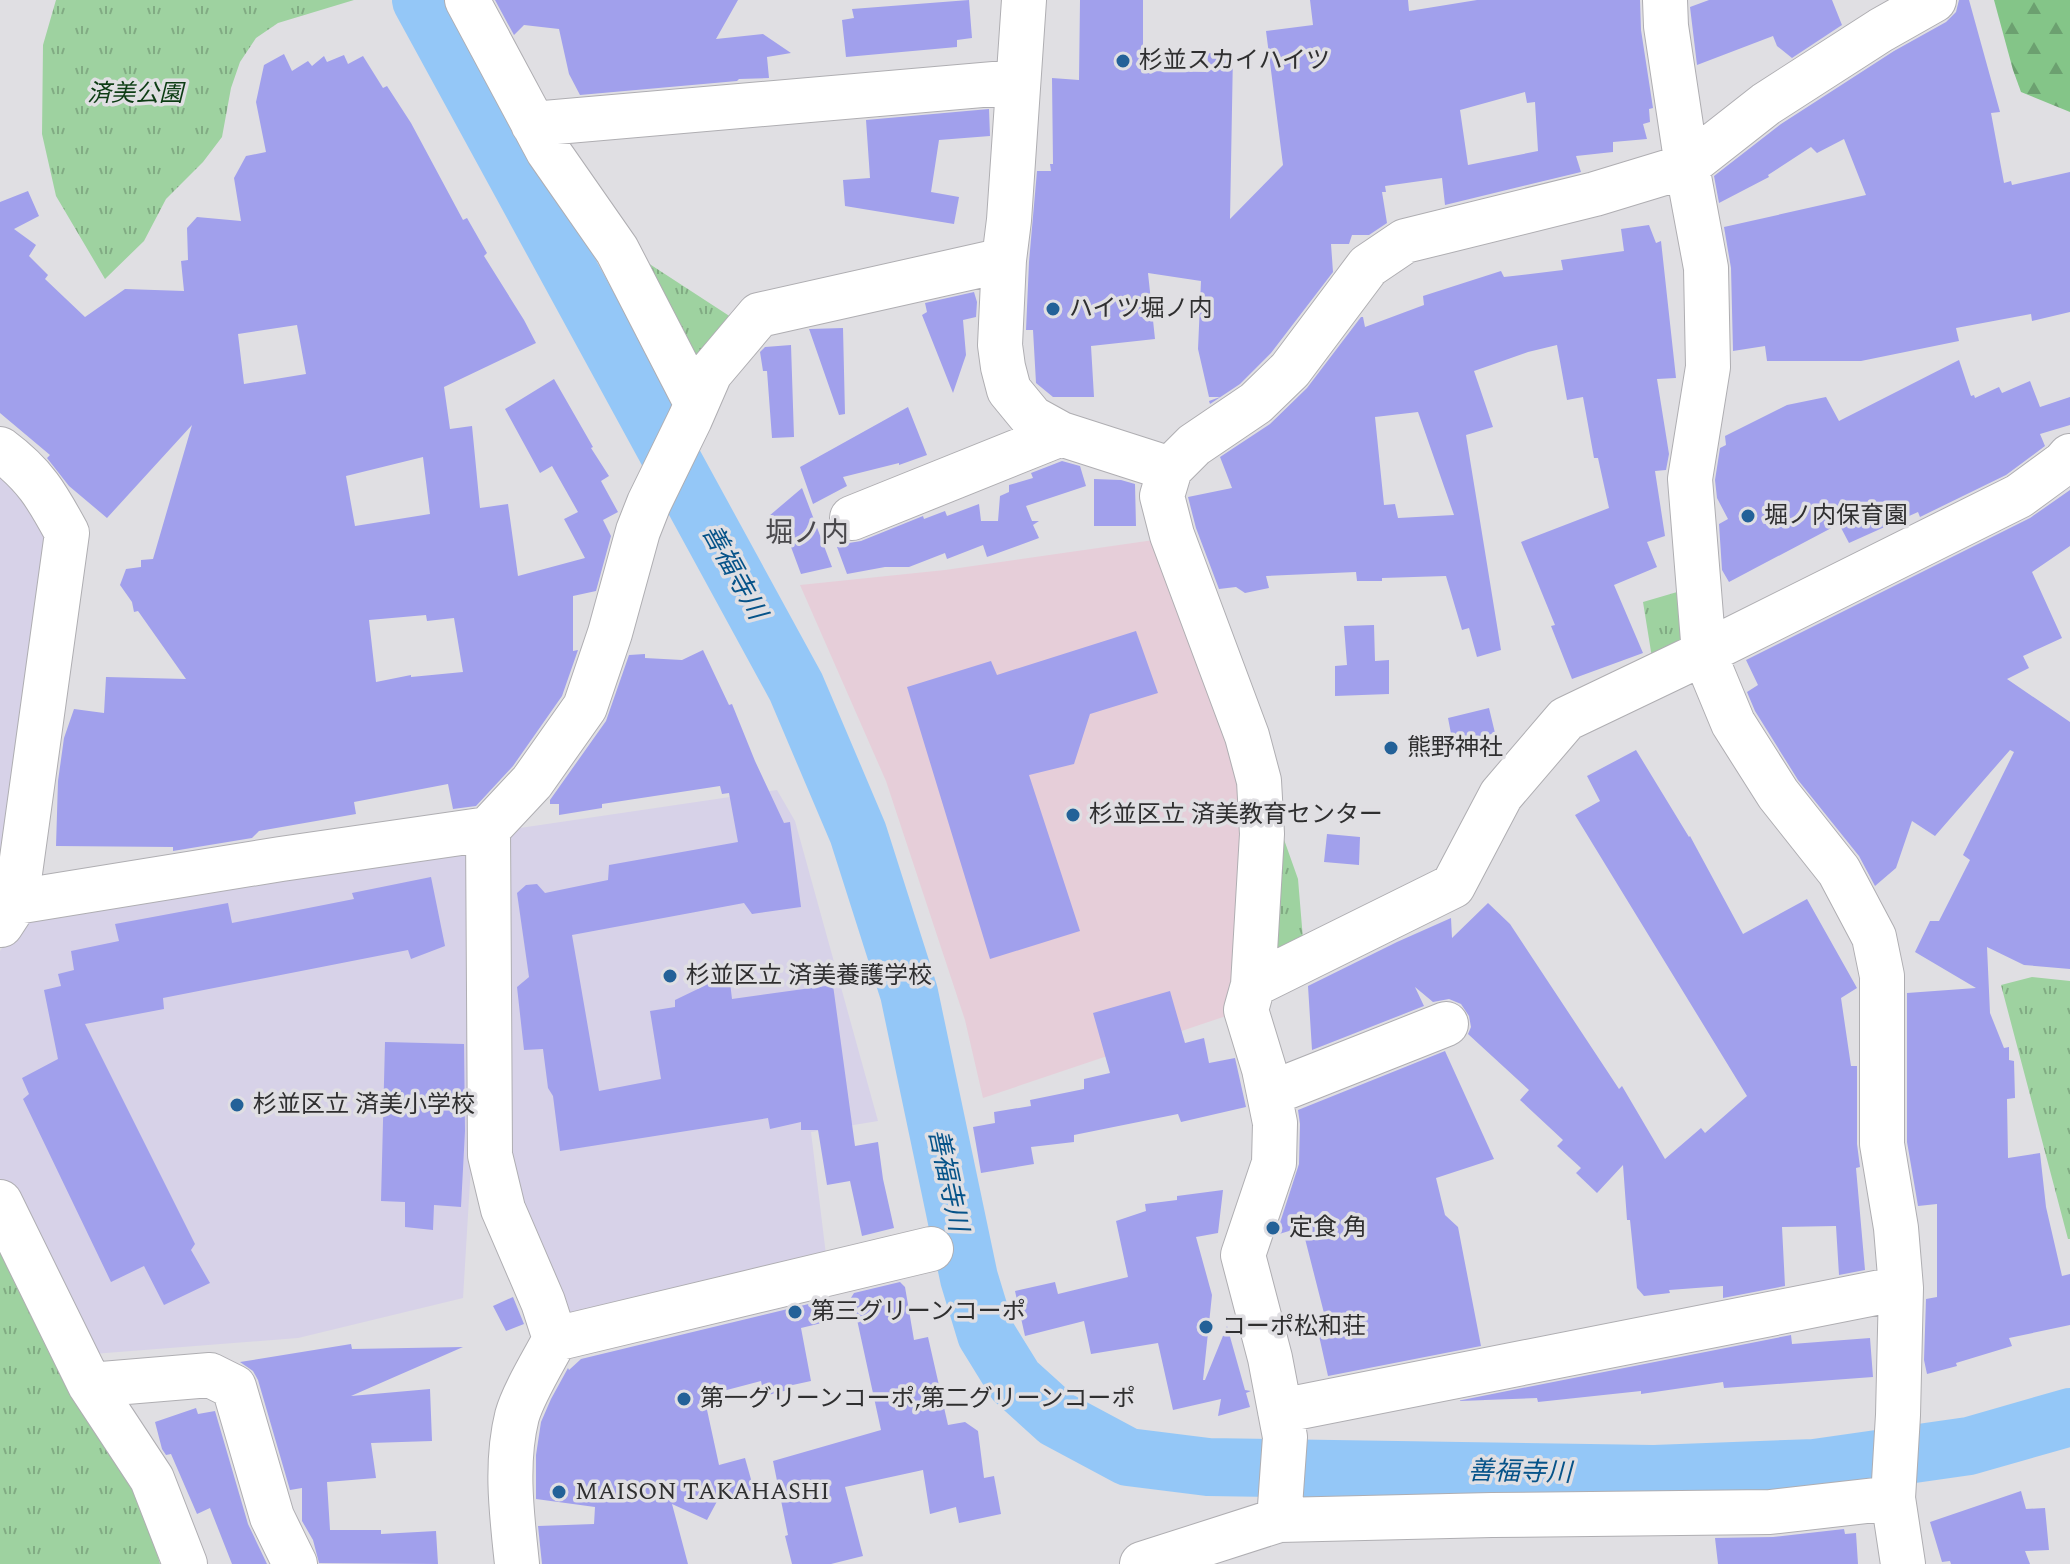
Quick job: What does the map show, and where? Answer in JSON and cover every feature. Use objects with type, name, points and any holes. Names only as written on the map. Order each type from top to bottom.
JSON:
[{"type":"street","points":[[467,0],[548,151],[617,250],[693,411]]},
{"type":"street","points":[[1024,0],[1000,345],[1009,390],[1032,418],[1061,434],[1170,469]]},
{"type":"street","points":[[1665,0],[1666,26],[1687,166],[1706,268],[1708,367],[1690,479],[1704,653],[1733,723],[1778,794],[1839,871],[1874,937],[1882,976],[1882,1144],[1896,1228],[1901,1288],[1893,1498],[1903,1564]]},
{"type":"street","points":[[1280,1511],[1282,1424],[1270,1358],[1243,1255],[1274,1163],[1275,1123],[1264,1069],[1246,1010],[1253,985],[1262,834],[1259,781],[1247,736],[1172,535],[1162,496],[1170,469],[1194,445],[1256,403],[1290,370],[1368,266],[1405,241],[1595,194],[1687,166],[1766,104],[1934,0]]},
{"type":"street","points":[[533,124],[1017,82]]},
{"type":"street","points":[[0,449],[23,467],[39,486],[67,533],[8,914],[266,861],[488,829],[532,782],[585,707],[610,633],[638,531],[656,488],[710,373],[759,315],[1004,260]]},
{"type":"street","points":[[852,518],[1061,434]]},
{"type":"street","points":[[1253,985],[1453,886],[1501,795],[1566,719],[2019,496],[2070,456]]},
{"type":"street","points":[[488,829],[490,1155],[503,1209],[543,1302],[555,1339],[517,1415],[512,1453],[511,1504],[517,1564]]},
{"type":"street","points":[[1269,1094],[1446,1024]]},
{"type":"street","points":[[0,1202],[90,1385],[152,1479],[185,1564]]},
{"type":"street","points":[[555,1339],[931,1249]]},
{"type":"street","points":[[1282,1424],[1901,1288]]},
{"type":"street","points":[[90,1385],[210,1375],[234,1387],[272,1517],[295,1564]]},
{"type":"street","points":[[1142,1564],[1280,1511],[1492,1515],[1770,1512],[1893,1498]]},
{"type":"shaded area","points":[[0,461],[50,535],[0,887]]},
{"type":"shaded area","name":"杉並区立 済美教育センター","points":[[1154,540],[1243,770],[1232,1014],[983,1098],[965,1020],[886,781],[800,585],[945,570]]},
{"type":"shaded area","name":"杉並区立 済美養護学校","points":[[777,790],[795,821],[878,1121],[811,1132],[827,1263],[564,1327],[507,1189],[499,831]]},
{"type":"shaded area","name":"杉並区立 済美小学校","points":[[473,840],[479,1033],[463,1298],[298,1338],[80,1355],[0,1178],[0,951],[21,918]]},
{"type":"green space","name":"済美公園","points":[[56,0],[354,0],[278,23],[256,38],[240,62],[231,88],[222,137],[203,162],[166,199],[144,241],[105,279],[56,196],[42,134],[43,45]]},
{"type":"green space","points":[[1994,0],[2070,0],[2070,112],[2021,92]]},
{"type":"green space","points":[[628,250],[734,319],[693,375]]},
{"type":"green space","points":[[1684,590],[1687,649],[1653,664],[1643,602]]},
{"type":"green space","points":[[1270,800],[1298,879],[1304,951],[1264,971]]},
{"type":"green space","points":[[2032,977],[2070,981],[2070,1239],[2001,985]]},
{"type":"green space","points":[[0,1237],[145,1512],[160,1564],[0,1564]]},
{"type":"building","points":[[495,0],[738,0],[716,39],[763,34],[791,53],[767,57],[769,78],[580,95],[569,74],[559,29],[524,25],[514,35]]},
{"type":"building","points":[[969,0],[972,38],[957,40],[957,47],[846,57],[842,20],[854,18],[852,9]]},
{"type":"building","points":[[1080,0],[1143,0],[1143,71],[1207,72],[1208,53],[1233,53],[1230,219],[1283,165],[1266,31],[1313,25],[1310,0],[1408,0],[1409,11],[1477,0],[1640,0],[1641,30],[1653,108],[1649,109],[1650,122],[1643,124],[1647,139],[1613,142],[1613,152],[1576,156],[1581,172],[1445,205],[1442,178],[1385,186],[1386,192],[1382,192],[1387,223],[1369,235],[1352,235],[1349,244],[1331,244],[1333,272],[1271,353],[1240,384],[1210,404],[1209,401],[1220,397],[1209,397],[1198,349],[1201,281],[1148,273],[1155,339],[1091,346],[1094,397],[1053,397],[1036,383],[1033,330],[1026,330],[1029,262],[1037,171],[1051,171],[1050,164],[1053,164],[1052,78],[1079,80]],"holes":[[[1525,92],[1527,103],[1535,102],[1538,151],[1468,165],[1460,110]]]},
{"type":"building","points":[[1709,0],[1832,0],[1842,25],[1792,58],[1777,46],[1773,36],[1697,65],[1690,7]]},
{"type":"building","points":[[1959,0],[1969,0],[2000,112],[1991,113],[2004,183],[2011,181],[2012,185],[2070,172],[2070,312],[2032,321],[2031,314],[1956,328],[1959,341],[1861,361],[1767,361],[1765,346],[1733,351],[1731,268],[1724,227],[1866,195],[1844,139],[1817,153],[1811,147],[1769,177],[1719,203],[1714,176],[1781,124],[1894,51],[1946,22],[1956,12]]},
{"type":"building","points":[[284,54],[292,71],[308,61],[312,66],[324,56],[327,62],[344,55],[348,64],[363,56],[411,123],[463,220],[467,218],[487,253],[484,256],[536,343],[444,387],[450,429],[472,426],[480,508],[508,504],[518,576],[585,558],[564,519],[578,512],[552,466],[540,473],[505,409],[554,379],[609,476],[601,481],[618,512],[603,520],[611,536],[596,591],[573,596],[573,651],[578,650],[562,696],[513,766],[476,806],[453,809],[448,784],[354,802],[356,814],[259,831],[252,838],[173,851],[173,847],[56,846],[58,781],[64,738],[74,709],[104,713],[106,677],[186,679],[138,611],[134,612],[132,602],[120,585],[126,569],[141,567],[141,560],[153,559],[192,425],[107,518],[69,486],[47,458],[50,455],[0,413],[0,202],[28,191],[39,216],[14,229],[36,245],[29,256],[48,275],[45,279],[85,317],[125,289],[184,291],[181,261],[188,260],[187,228],[197,217],[241,221],[234,178],[246,156],[266,152],[256,102],[264,65]],"holes":[[[297,325],[306,374],[244,384],[238,334]],[[423,457],[430,514],[355,526],[346,476]],[[426,615],[427,621],[454,618],[463,672],[411,675],[376,682],[369,620]]]},
{"type":"building","points":[[989,109],[990,136],[939,140],[931,192],[959,197],[954,224],[845,206],[843,180],[870,178],[866,120]]},
{"type":"building","points":[[1649,225],[1656,243],[1661,241],[1676,378],[1657,379],[1669,454],[1666,470],[1655,471],[1665,536],[1647,542],[1657,567],[1614,585],[1643,653],[1572,679],[1551,626],[1555,625],[1521,542],[1609,508],[1598,458],[1594,458],[1583,397],[1567,400],[1557,345],[1474,371],[1493,427],[1466,435],[1501,650],[1477,657],[1469,628],[1462,630],[1446,576],[1357,581],[1356,572],[1266,576],[1269,588],[1245,593],[1236,587],[1219,589],[1188,497],[1232,488],[1220,457],[1270,424],[1307,388],[1361,317],[1365,327],[1424,305],[1423,296],[1501,271],[1504,277],[1563,270],[1561,260],[1624,251],[1621,229]],"holes":[[[1418,412],[1454,515],[1398,518],[1395,504],[1384,505],[1375,417]]]},
{"type":"building","points":[[974,292],[976,317],[963,320],[966,355],[953,393],[922,315],[927,312],[925,303]]},
{"type":"building","points":[[843,328],[845,414],[839,415],[809,329]]},
{"type":"building","points":[[791,345],[794,437],[772,438],[767,371],[763,371],[760,352],[765,347]]},
{"type":"building","points":[[1959,360],[1971,396],[1975,398],[1999,387],[2002,393],[2030,381],[2040,407],[2070,397],[2070,425],[2040,434],[2045,446],[2006,475],[1920,517],[1918,512],[1849,543],[1839,524],[1729,582],[1722,570],[1719,524],[1728,519],[1717,498],[1715,480],[1720,448],[1726,445],[1725,436],[1787,405],[1826,397],[1839,421]]},
{"type":"building","points":[[908,407],[927,455],[899,465],[843,477],[847,486],[813,504],[800,467]]},
{"type":"building","points":[[1062,461],[1080,466],[1086,486],[1026,506],[1032,521],[1039,521],[1033,525],[1039,538],[987,557],[983,545],[947,559],[945,553],[909,567],[885,567],[847,574],[837,547],[861,541],[923,516],[924,519],[945,511],[947,516],[979,504],[981,521],[998,521],[1000,496],[1009,492],[1009,485],[1033,478],[1031,473]]},
{"type":"building","points":[[1094,479],[1135,484],[1136,526],[1094,526]]},
{"type":"building","points":[[802,488],[832,567],[801,574],[791,547],[769,516]]},
{"type":"building","points":[[2070,490],[2070,546],[2032,572],[2062,638],[2023,656],[2029,668],[2007,679],[2070,722],[2070,969],[2024,965],[1987,947],[1990,1013],[2004,1048],[2009,1047],[2009,1060],[2014,1061],[2015,1098],[2007,1099],[2008,1158],[2040,1153],[2046,1207],[2062,1276],[2070,1274],[2070,1325],[2009,1338],[2012,1346],[1927,1374],[1924,1360],[1926,1299],[1937,1297],[1937,1204],[1918,1206],[1907,1142],[1907,993],[1976,988],[1915,952],[1930,921],[1939,921],[1970,860],[1963,855],[2014,752],[2010,750],[1935,836],[1912,821],[1896,868],[1875,886],[1859,856],[1798,780],[1755,711],[1747,692],[1758,685],[1746,660],[2030,518]]},
{"type":"building","points":[[1374,625],[1375,661],[1389,660],[1389,694],[1335,696],[1335,666],[1347,665],[1344,626]]},
{"type":"building","points":[[1136,631],[1158,693],[1090,714],[1074,764],[1029,775],[1080,931],[990,959],[907,687],[991,661],[997,675]]},
{"type":"building","points":[[703,650],[729,705],[732,704],[784,823],[790,822],[801,907],[752,914],[744,903],[572,935],[599,1091],[661,1079],[650,1011],[675,1007],[675,1000],[729,974],[732,999],[833,985],[855,1146],[878,1142],[894,1228],[862,1236],[850,1181],[827,1185],[818,1130],[801,1130],[801,1122],[770,1129],[768,1118],[560,1151],[543,1049],[524,1050],[517,987],[529,977],[517,893],[526,885],[537,884],[545,893],[608,880],[609,865],[738,842],[729,793],[722,794],[720,786],[602,804],[602,808],[559,815],[559,804],[550,804],[606,721],[629,655],[645,654],[645,658],[682,660]]},
{"type":"building","points":[[1489,708],[1495,733],[1453,744],[1448,718]]},
{"type":"building","points":[[1636,750],[1690,836],[1743,934],[1807,899],[1857,988],[1841,998],[1851,1066],[1857,1066],[1860,1167],[1856,1168],[1865,1270],[1839,1275],[1836,1226],[1782,1227],[1785,1286],[1723,1298],[1723,1286],[1669,1290],[1670,1293],[1644,1296],[1637,1288],[1623,1165],[1597,1193],[1576,1173],[1581,1168],[1557,1146],[1563,1140],[1520,1100],[1529,1090],[1468,1034],[1471,1027],[1469,1016],[1461,1004],[1449,999],[1433,1002],[1415,987],[1424,1006],[1312,1050],[1308,986],[1451,918],[1452,938],[1488,903],[1510,924],[1619,1089],[1622,1086],[1665,1159],[1701,1128],[1705,1133],[1747,1096],[1575,815],[1600,801],[1587,776]]},
{"type":"building","points":[[1327,834],[1360,837],[1359,865],[1324,862]]},
{"type":"building","points":[[431,877],[445,946],[411,959],[408,950],[163,998],[164,1009],[85,1024],[195,1244],[191,1250],[210,1283],[164,1305],[144,1266],[111,1282],[23,1099],[29,1094],[22,1078],[58,1059],[44,990],[61,986],[58,974],[74,970],[71,951],[119,941],[115,924],[228,903],[232,923],[354,899],[352,893]]},
{"type":"building","points":[[1170,991],[1185,1043],[1204,1038],[1209,1063],[1235,1058],[1246,1107],[1181,1122],[1178,1114],[1074,1135],[1074,1142],[1031,1147],[1034,1164],[981,1173],[973,1127],[995,1123],[994,1112],[1031,1106],[1030,1100],[1084,1089],[1084,1079],[1110,1073],[1093,1013]]},
{"type":"building","points":[[385,1042],[464,1044],[465,1131],[461,1207],[434,1205],[433,1230],[405,1227],[405,1202],[381,1201]]},
{"type":"building","points":[[1445,1051],[1494,1159],[1436,1178],[1445,1215],[1458,1227],[1481,1346],[1328,1376],[1315,1318],[1325,1317],[1302,1227],[1276,1235],[1299,1164],[1298,1110]]},
{"type":"building","points":[[1223,1190],[1218,1233],[1196,1237],[1212,1295],[1203,1380],[1227,1326],[1245,1390],[1251,1391],[1246,1393],[1250,1407],[1218,1416],[1221,1399],[1173,1410],[1158,1343],[1091,1354],[1084,1321],[1025,1336],[1015,1291],[1055,1282],[1058,1294],[1128,1277],[1116,1221],[1146,1211],[1145,1204]]},
{"type":"building","points":[[900,1282],[905,1287],[914,1340],[928,1337],[948,1425],[965,1422],[978,1431],[984,1478],[994,1476],[1001,1514],[959,1523],[956,1507],[930,1514],[923,1470],[845,1487],[863,1556],[831,1564],[792,1564],[773,1461],[881,1430],[856,1315],[837,1320],[854,1293]]},
{"type":"building","points":[[513,1297],[524,1324],[506,1331],[493,1306]]},
{"type":"building","points":[[821,1301],[826,1322],[801,1328],[811,1381],[764,1396],[761,1381],[704,1396],[719,1465],[745,1458],[754,1490],[738,1494],[733,1502],[721,1494],[707,1520],[672,1504],[688,1564],[542,1564],[538,1526],[594,1524],[595,1507],[536,1499],[536,1455],[541,1422],[568,1368],[581,1359]]},
{"type":"building","points":[[1791,1335],[1792,1344],[1870,1338],[1873,1377],[1724,1388],[1723,1382],[1641,1394],[1641,1391],[1538,1402],[1537,1398],[1457,1401]]},
{"type":"building","points":[[351,1344],[352,1349],[463,1347],[351,1396],[430,1389],[432,1441],[371,1443],[376,1478],[327,1482],[330,1530],[381,1530],[381,1534],[436,1531],[438,1564],[319,1563],[313,1540],[302,1521],[302,1488],[290,1490],[258,1380],[253,1371],[240,1362]]},
{"type":"building","points":[[196,1408],[198,1414],[215,1411],[248,1524],[267,1564],[232,1564],[210,1508],[197,1514],[171,1454],[166,1455],[162,1449],[155,1422]]},
{"type":"building","points":[[2021,1491],[2026,1509],[2045,1508],[2049,1550],[2025,1551],[2030,1564],[1942,1562],[1930,1522]]},
{"type":"building","points":[[1844,1529],[1845,1534],[1856,1533],[1858,1564],[1718,1564],[1715,1538],[1773,1537]]},
{"type":"waterway","name":"善福寺川","points":[[421,0],[796,687],[858,833],[909,993],[969,1278],[986,1334],[1015,1381],[1057,1419],[1128,1457],[1208,1467],[1654,1474],[1815,1468],[1969,1446],[2070,1417]]},
{"type":"place","name":"杉並スカイハイツ","points":[[1123,61]]},
{"type":"place","name":"ハイツ堀ノ内","points":[[1053,309]]},
{"type":"place","name":"堀ノ内保育園","points":[[1748,516]]},
{"type":"place","name":"熊野神社","points":[[1391,748]]},
{"type":"place","name":"杉並区立 済美教育センター","points":[[1073,815]]},
{"type":"place","name":"杉並区立 済美養護学校","points":[[670,976]]},
{"type":"place","name":"杉並区立 済美小学校","points":[[237,1105]]},
{"type":"place","name":"定食 角","points":[[1273,1228]]},
{"type":"place","name":"第三グリーンコーポ","points":[[795,1312]]},
{"type":"place","name":"コーポ松和荘","points":[[1206,1327]]},
{"type":"place","name":"第一グリーンコーポ,第二グリーンコーポ","points":[[684,1399]]},
{"type":"place","name":"MAISON TAKAHASHI","points":[[559,1492]]},
{"type":"district","name":"堀ノ内","points":[[807,533]]}]
